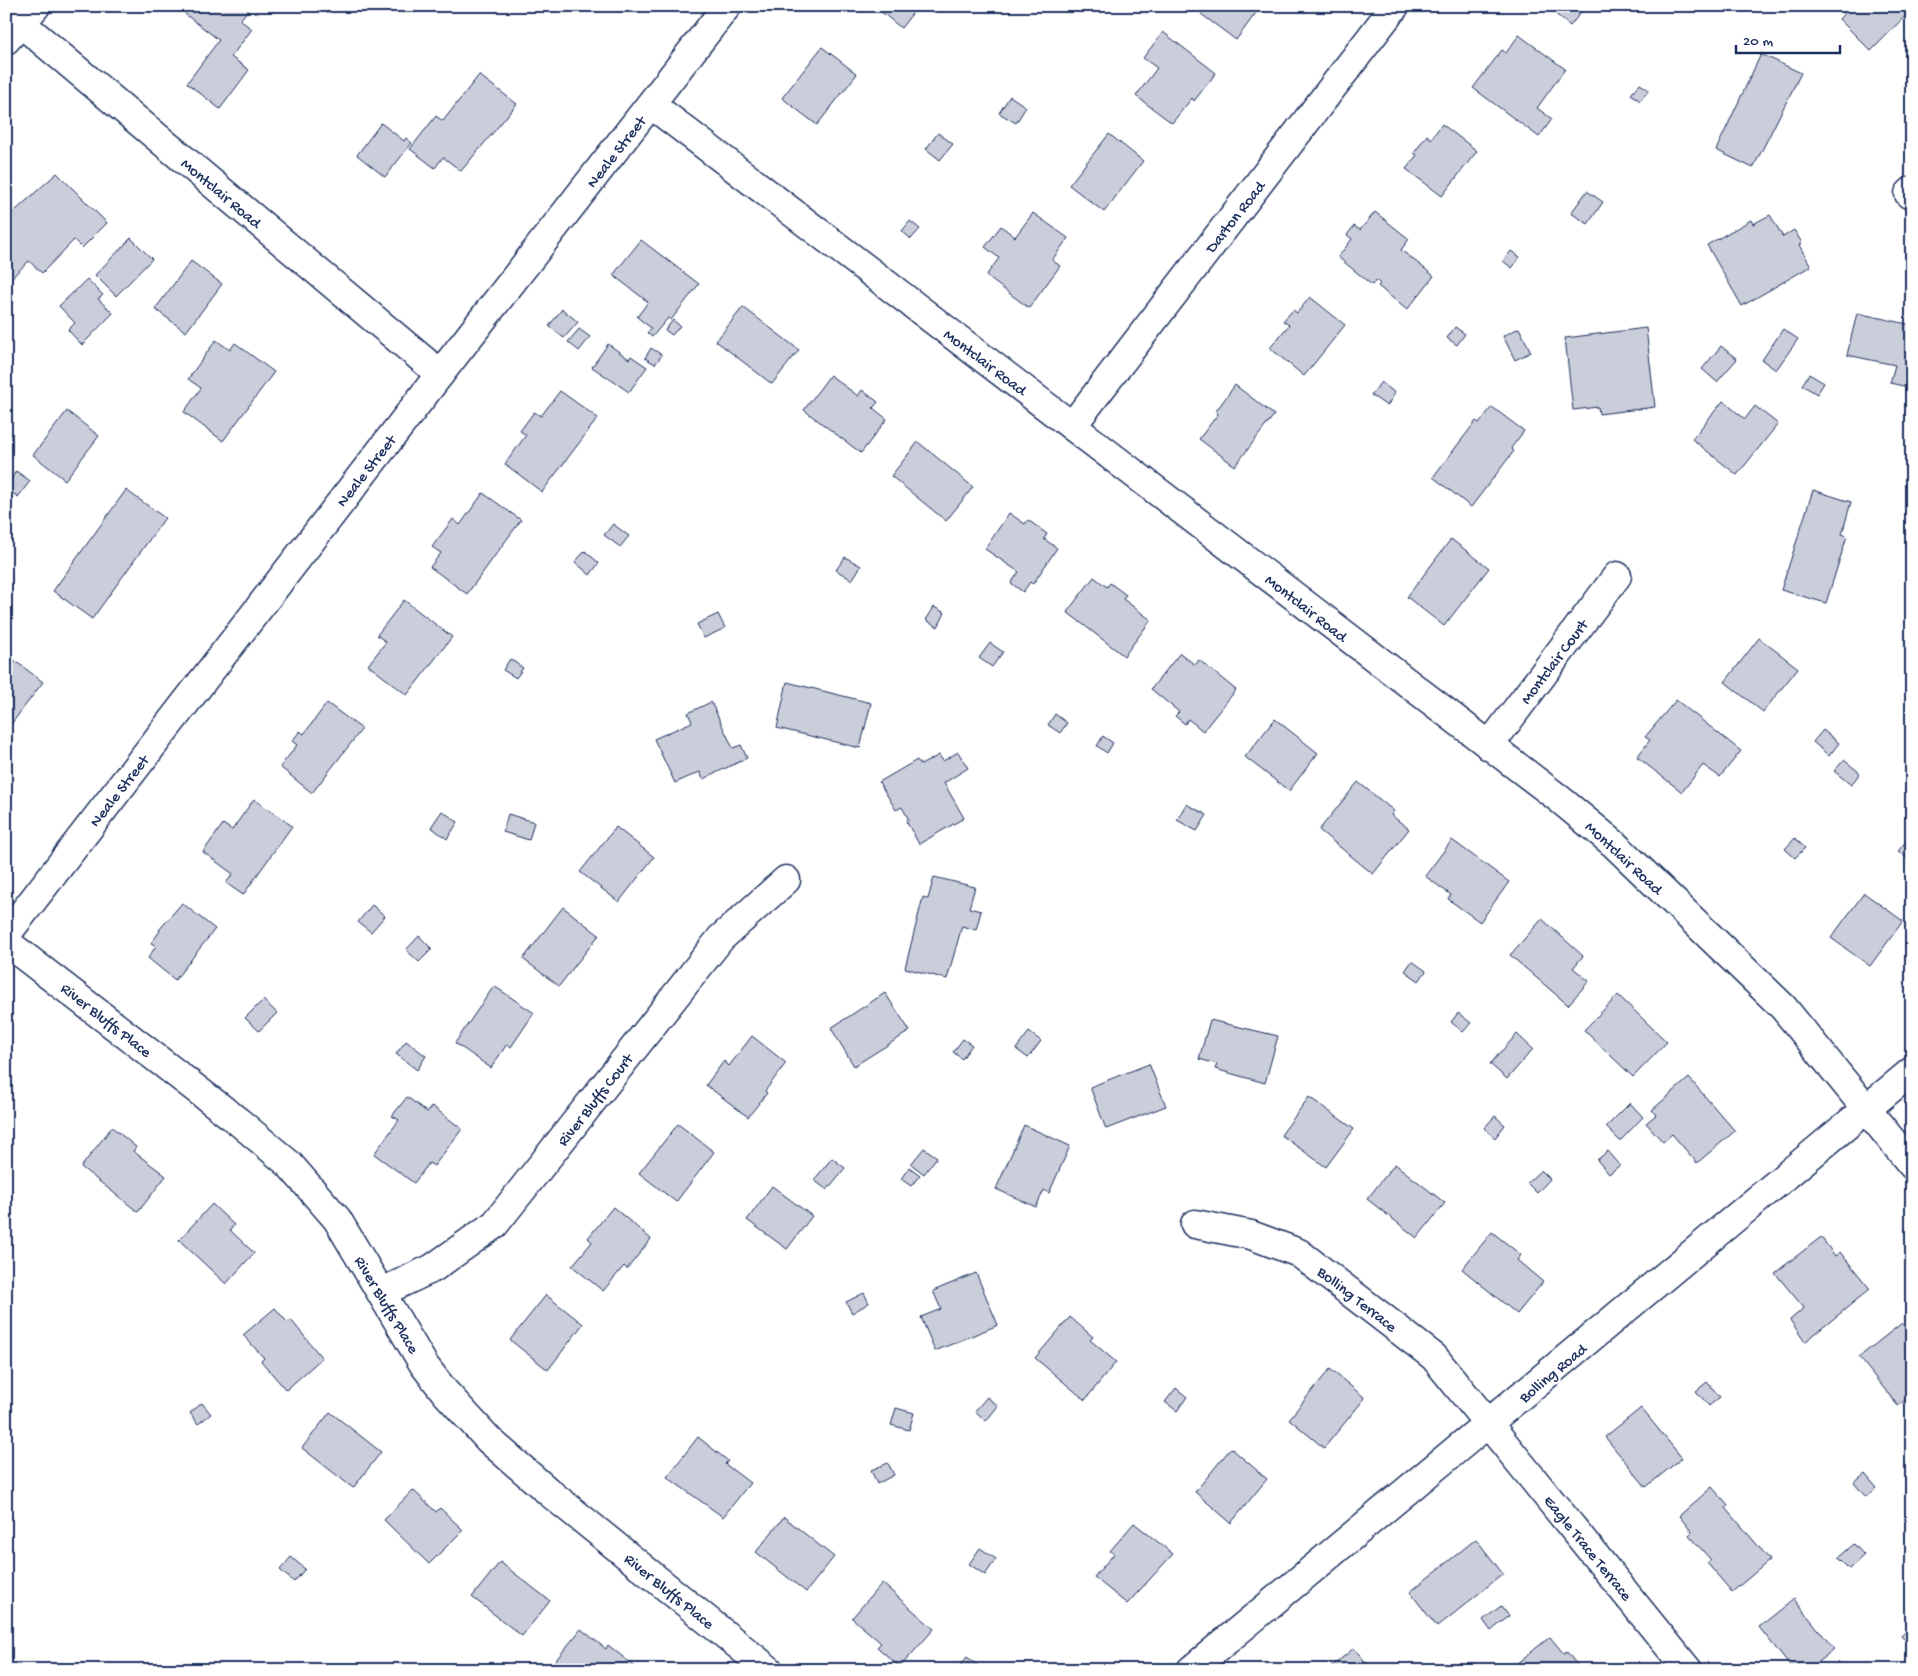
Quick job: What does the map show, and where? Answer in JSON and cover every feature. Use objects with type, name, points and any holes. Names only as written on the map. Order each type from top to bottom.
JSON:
[{"type":"street","name":"Neale Street","points":[[6,935],[727,6]]},
{"type":"street","name":"Darton Road","points":[[1072,426],[1395,6]]},
{"type":"street","name":"Montclair Road","points":[[18,20],[440,374]]},
{"type":"street","name":"Montclair Road","points":[[652,104],[1488,746],[1558,797],[1628,858],[1783,1007],[1912,1165]]},
{"type":"street","name":"Montclair Court","points":[[1488,746],[1616,576]]},
{"type":"street","name":"River Bluffs Court","points":[[382,1292],[433,1268],[495,1224],[720,938],[786,880]]},
{"type":"street","name":"River Bluffs Place","points":[[6,942],[239,1122],[289,1164],[336,1219],[424,1364],[445,1392],[489,1440],[550,1493],[769,1670]]},
{"type":"street","name":"Bolling Road","points":[[1191,1670],[1868,1110],[1912,1071]]},
{"type":"street","name":"Bolling Terrace","points":[[1195,1224],[1251,1235],[1299,1253],[1434,1357],[1489,1424]]},
{"type":"street","name":"Eagle Trace Terrace","points":[[1489,1424],[1688,1670]]},
{"type":"building","points":[[186,6],[251,6],[240,20],[252,29],[231,57],[249,70],[220,109],[187,83],[219,40],[185,14],[189,9]]},
{"type":"building","points":[[563,6],[576,6],[571,12]]},
{"type":"building","points":[[874,6],[918,6],[901,28]]},
{"type":"building","points":[[1207,6],[1261,6],[1236,40],[1201,14]]},
{"type":"building","points":[[1546,6],[1586,6],[1570,26]]},
{"type":"building","points":[[1851,6],[1912,6],[1912,9],[1871,51],[1839,19]]},
{"type":"building","points":[[1163,32],[1216,73],[1194,101],[1192,98],[1172,123],[1136,96],[1157,68],[1143,58]]},
{"type":"building","points":[[1519,35],[1565,69],[1537,108],[1552,119],[1539,137],[1473,88],[1502,50],[1506,53]]},
{"type":"building","points":[[822,47],[857,74],[817,125],[782,98]]},
{"type":"building","points":[[1761,54],[1801,73],[1753,168],[1716,150]]},
{"type":"building","points":[[479,75],[517,104],[461,171],[443,157],[435,168],[410,149],[436,116],[443,121]]},
{"type":"building","points":[[1640,84],[1649,90],[1640,101],[1631,94]]},
{"type":"building","points":[[1010,96],[1026,107],[1016,123],[999,113]]},
{"type":"building","points":[[381,123],[404,141],[406,138],[412,143],[385,177],[357,155]]},
{"type":"building","points":[[1442,124],[1477,151],[1442,196],[1406,169],[1417,155],[1414,153],[1427,135],[1431,139]]},
{"type":"building","points":[[938,133],[953,144],[940,160],[926,149]]},
{"type":"building","points":[[1109,134],[1143,161],[1104,212],[1069,185]]},
{"type":"building","points":[[57,173],[107,223],[82,248],[74,240],[42,273],[29,261],[6,283],[6,219]]},
{"type":"building","points":[[1587,191],[1603,202],[1588,224],[1571,213]]},
{"type":"building","points":[[1375,212],[1409,239],[1401,250],[1434,276],[1407,310],[1378,286],[1380,284],[1376,280],[1372,285],[1338,257],[1352,239],[1347,235],[1354,226],[1360,230]]},
{"type":"building","points":[[1033,213],[1068,238],[1052,260],[1060,266],[1029,308],[986,276],[999,258],[985,247],[1001,226],[1015,237]]},
{"type":"building","points":[[1770,215],[1783,237],[1794,230],[1802,243],[1799,245],[1811,266],[1742,306],[1707,245],[1751,220],[1753,224]]},
{"type":"building","points":[[910,221],[920,229],[911,239],[902,231]]},
{"type":"building","points":[[131,238],[152,259],[116,296],[95,275]]},
{"type":"building","points":[[641,240],[699,284],[671,320],[668,318],[652,337],[647,333],[651,328],[637,317],[648,302],[613,275]]},
{"type":"building","points":[[1511,251],[1520,257],[1512,268],[1503,261]]},
{"type":"building","points":[[191,261],[222,284],[186,332],[155,309]]},
{"type":"building","points":[[87,279],[103,295],[98,299],[113,313],[82,345],[68,330],[75,323],[59,306]]},
{"type":"building","points":[[1310,297],[1345,325],[1304,376],[1270,348],[1289,325],[1283,321],[1293,310],[1297,313]]},
{"type":"building","points":[[743,307],[799,350],[772,384],[716,341]]},
{"type":"building","points":[[562,309],[578,322],[564,338],[549,326]]},
{"type":"building","points":[[1857,313],[1912,325],[1912,388],[1890,383],[1895,365],[1847,355]]},
{"type":"building","points":[[673,320],[680,326],[672,335],[665,330]]},
{"type":"building","points":[[1455,327],[1465,334],[1457,345],[1447,338]]},
{"type":"building","points":[[1519,328],[1531,352],[1515,360],[1503,336]]},
{"type":"building","points":[[1646,328],[1655,407],[1599,414],[1598,407],[1573,410],[1565,338]]},
{"type":"building","points":[[579,329],[590,337],[579,351],[568,342]]},
{"type":"building","points":[[1783,329],[1798,339],[1776,370],[1762,360]]},
{"type":"building","points":[[216,340],[230,350],[235,343],[274,372],[223,441],[184,412],[201,388],[188,379]]},
{"type":"building","points":[[608,344],[629,359],[631,356],[647,367],[629,392],[592,367]]},
{"type":"building","points":[[1721,346],[1737,359],[1717,382],[1702,369]]},
{"type":"building","points":[[651,348],[662,355],[655,364],[645,358]]},
{"type":"building","points":[[1809,374],[1824,383],[1817,394],[1802,385]]},
{"type":"building","points":[[830,375],[858,396],[862,390],[878,402],[873,408],[887,419],[861,453],[804,410]]},
{"type":"building","points":[[1381,382],[1395,393],[1387,406],[1371,395]]},
{"type":"building","points":[[1235,385],[1274,415],[1235,466],[1199,439],[1218,414],[1216,411]]},
{"type":"building","points":[[560,391],[598,418],[542,492],[505,464],[526,435],[520,431],[534,412],[541,416]]},
{"type":"building","points":[[1723,401],[1745,419],[1755,406],[1778,424],[1737,475],[1692,439]]},
{"type":"building","points":[[1492,407],[1524,431],[1511,448],[1514,451],[1471,507],[1433,477],[1476,421],[1479,423]]},
{"type":"building","points":[[67,411],[99,436],[65,480],[33,455]]},
{"type":"building","points":[[918,442],[973,487],[946,521],[891,476]]},
{"type":"building","points":[[16,471],[30,481],[18,497],[6,488]]},
{"type":"building","points":[[126,490],[165,518],[92,619],[53,591]]},
{"type":"building","points":[[1813,490],[1851,502],[1842,534],[1847,536],[1826,603],[1781,590]]},
{"type":"building","points":[[483,493],[521,520],[467,594],[430,567],[441,553],[432,547],[453,519],[460,525]]},
{"type":"building","points":[[1009,513],[1025,524],[1028,520],[1047,534],[1044,539],[1057,548],[1033,584],[1030,582],[1023,592],[1011,583],[1019,572],[985,549]]},
{"type":"building","points":[[613,524],[629,536],[620,547],[604,535]]},
{"type":"building","points":[[1451,539],[1489,568],[1444,626],[1407,597]]},
{"type":"building","points":[[585,551],[599,563],[590,575],[575,562]]},
{"type":"building","points":[[845,557],[861,566],[852,580],[836,570]]},
{"type":"building","points":[[1094,577],[1107,587],[1110,583],[1126,595],[1123,599],[1151,620],[1124,656],[1067,612]]},
{"type":"building","points":[[404,600],[452,637],[407,695],[368,665],[386,642],[377,635]]},
{"type":"building","points":[[934,607],[945,613],[938,627],[926,620]]},
{"type":"building","points":[[718,614],[725,628],[704,638],[697,624]]},
{"type":"building","points":[[1759,638],[1798,668],[1763,712],[1725,682]]},
{"type":"building","points":[[990,643],[1003,652],[992,667],[979,658]]},
{"type":"building","points":[[1180,653],[1195,665],[1199,660],[1236,690],[1203,731],[1188,719],[1185,724],[1175,716],[1179,712],[1151,689]]},
{"type":"building","points":[[6,654],[43,682],[6,731]]},
{"type":"building","points":[[510,659],[523,668],[516,678],[503,670]]},
{"type":"building","points":[[787,682],[871,703],[860,748],[777,728]]},
{"type":"building","points":[[1676,700],[1741,751],[1720,777],[1703,765],[1682,792],[1637,757],[1650,740],[1645,737]]},
{"type":"building","points":[[711,702],[733,748],[741,745],[747,758],[703,779],[700,772],[675,783],[654,739],[692,722],[688,713]]},
{"type":"building","points":[[327,703],[362,729],[312,793],[280,767],[297,745],[292,741],[300,731],[304,734]]},
{"type":"building","points":[[1055,714],[1067,723],[1060,733],[1048,725]]},
{"type":"building","points":[[1275,719],[1318,753],[1289,791],[1245,757]]},
{"type":"building","points":[[1823,730],[1839,743],[1829,756],[1813,742]]},
{"type":"building","points":[[1103,736],[1113,743],[1107,753],[1097,746]]},
{"type":"building","points":[[958,752],[968,768],[944,783],[964,818],[919,844],[906,821],[909,820],[902,807],[896,810],[879,782],[917,760],[921,765],[939,755],[943,761]]},
{"type":"building","points":[[1844,760],[1860,773],[1851,785],[1834,771]]},
{"type":"building","points":[[1358,782],[1394,811],[1391,815],[1409,829],[1373,874],[1319,830]]},
{"type":"building","points":[[254,799],[292,826],[243,895],[226,883],[233,874],[203,852],[223,824],[232,830]]},
{"type":"building","points":[[1186,804],[1207,815],[1197,831],[1177,820]]},
{"type":"building","points":[[442,811],[458,822],[447,839],[431,827]]},
{"type":"building","points":[[508,814],[534,822],[529,840],[503,832]]},
{"type":"building","points":[[616,827],[654,857],[619,902],[580,872]]},
{"type":"building","points":[[1912,834],[1912,862],[1898,851]]},
{"type":"building","points":[[1795,838],[1805,848],[1795,858],[1785,849]]},
{"type":"building","points":[[1452,840],[1509,882],[1480,922],[1448,899],[1451,895],[1425,876]]},
{"type":"building","points":[[934,877],[975,887],[969,908],[981,911],[976,930],[962,926],[947,979],[905,968],[923,897],[928,899]]},
{"type":"building","points":[[1864,893],[1903,921],[1870,966],[1831,938]]},
{"type":"building","points":[[182,903],[215,929],[175,980],[148,958],[156,946],[151,943],[159,930]]},
{"type":"building","points":[[372,905],[385,916],[371,932],[358,922]]},
{"type":"building","points":[[563,907],[599,935],[559,986],[523,959]]},
{"type":"building","points":[[1542,919],[1583,956],[1573,968],[1589,981],[1568,1005],[1510,955]]},
{"type":"building","points":[[419,936],[432,949],[419,962],[406,950]]},
{"type":"building","points":[[1412,961],[1426,971],[1419,981],[1405,971]]},
{"type":"building","points":[[494,986],[534,1013],[511,1047],[507,1044],[491,1068],[455,1043]]},
{"type":"building","points":[[885,993],[910,1031],[854,1066],[831,1028]]},
{"type":"building","points":[[1618,995],[1667,1042],[1633,1077],[1584,1030]]},
{"type":"building","points":[[263,1000],[277,1013],[259,1031],[245,1018]]},
{"type":"building","points":[[1458,1013],[1471,1023],[1463,1032],[1451,1022]]},
{"type":"building","points":[[1210,1020],[1278,1036],[1265,1083],[1215,1069],[1217,1064],[1199,1059]]},
{"type":"building","points":[[1029,1032],[1041,1041],[1028,1058],[1016,1049]]},
{"type":"building","points":[[1517,1034],[1533,1049],[1507,1079],[1490,1064]]},
{"type":"building","points":[[752,1036],[786,1063],[765,1091],[767,1093],[748,1117],[706,1085],[724,1061],[729,1066]]},
{"type":"building","points":[[963,1039],[972,1045],[962,1059],[953,1052]]},
{"type":"building","points":[[406,1041],[426,1056],[417,1070],[396,1054]]},
{"type":"building","points":[[1149,1064],[1166,1106],[1106,1129],[1090,1087]]},
{"type":"building","points":[[1689,1078],[1735,1131],[1697,1163],[1672,1134],[1663,1142],[1646,1123],[1656,1115],[1652,1110]]},
{"type":"building","points":[[407,1097],[427,1112],[432,1106],[462,1129],[434,1166],[429,1163],[414,1183],[374,1154],[399,1120],[392,1116]]},
{"type":"building","points":[[1309,1097],[1354,1129],[1326,1167],[1281,1135]]},
{"type":"building","points":[[1630,1103],[1643,1117],[1620,1141],[1606,1127]]},
{"type":"building","points":[[1495,1116],[1505,1125],[1495,1138],[1484,1128]]},
{"type":"building","points":[[678,1124],[714,1152],[676,1202],[639,1173]]},
{"type":"building","points":[[1024,1125],[1070,1146],[1049,1193],[1044,1190],[1036,1207],[996,1189]]},
{"type":"building","points":[[112,1127],[136,1147],[133,1151],[166,1176],[138,1212],[81,1167]]},
{"type":"building","points":[[924,1148],[937,1157],[924,1174],[911,1164]]},
{"type":"building","points":[[1608,1151],[1620,1165],[1609,1174],[1597,1160]]},
{"type":"building","points":[[832,1158],[845,1168],[827,1190],[814,1180]]},
{"type":"building","points":[[1395,1164],[1445,1203],[1417,1238],[1367,1199]]},
{"type":"building","points":[[909,1167],[920,1175],[911,1186],[901,1179]]},
{"type":"building","points":[[1541,1170],[1550,1179],[1537,1193],[1527,1183]]},
{"type":"building","points":[[772,1186],[812,1216],[787,1249],[747,1220]]},
{"type":"building","points":[[212,1204],[234,1225],[230,1230],[254,1253],[226,1284],[179,1240]]},
{"type":"building","points":[[613,1207],[651,1239],[627,1269],[624,1266],[603,1291],[572,1266],[592,1242],[588,1238]]},
{"type":"building","points":[[1492,1232],[1521,1255],[1517,1260],[1543,1282],[1517,1314],[1462,1269]]},
{"type":"building","points":[[1821,1237],[1835,1256],[1840,1252],[1870,1289],[1805,1342],[1790,1320],[1804,1308],[1775,1273]]},
{"type":"building","points":[[976,1273],[998,1325],[935,1351],[921,1317],[941,1309],[933,1291]]},
{"type":"building","points":[[864,1293],[869,1303],[852,1313],[846,1302]]},
{"type":"building","points":[[546,1295],[583,1324],[548,1370],[510,1340]]},
{"type":"building","points":[[275,1308],[287,1322],[291,1320],[322,1358],[286,1390],[261,1361],[264,1358],[243,1335]]},
{"type":"building","points":[[1070,1317],[1093,1337],[1090,1340],[1116,1362],[1085,1400],[1035,1358]]},
{"type":"building","points":[[1902,1323],[1912,1335],[1912,1394],[1898,1406],[1859,1357]]},
{"type":"building","points":[[1330,1369],[1365,1398],[1324,1448],[1289,1419]]},
{"type":"building","points":[[1707,1382],[1720,1397],[1709,1406],[1696,1391]]},
{"type":"building","points":[[1176,1388],[1187,1397],[1177,1411],[1165,1402]]},
{"type":"building","points":[[987,1397],[998,1406],[986,1421],[975,1411]]},
{"type":"building","points":[[202,1403],[211,1414],[198,1424],[190,1413]]},
{"type":"building","points":[[896,1408],[914,1413],[909,1430],[891,1425]]},
{"type":"building","points":[[1641,1408],[1682,1458],[1646,1487],[1605,1437]]},
{"type":"building","points":[[330,1412],[381,1452],[353,1488],[302,1448]]},
{"type":"building","points":[[698,1437],[728,1461],[725,1464],[750,1483],[723,1517],[667,1477]]},
{"type":"building","points":[[1231,1448],[1267,1479],[1231,1523],[1195,1492]]},
{"type":"building","points":[[888,1463],[894,1475],[877,1484],[871,1470]]},
{"type":"building","points":[[1865,1474],[1877,1488],[1866,1497],[1854,1483]]},
{"type":"building","points":[[1712,1487],[1728,1506],[1726,1508],[1770,1560],[1732,1592],[1707,1563],[1711,1560],[1689,1535],[1692,1532],[1679,1516]]},
{"type":"building","points":[[413,1490],[436,1512],[440,1508],[463,1530],[429,1564],[384,1520]]},
{"type":"building","points":[[784,1517],[834,1557],[806,1592],[756,1552]]},
{"type":"building","points":[[1134,1523],[1173,1554],[1127,1604],[1094,1577],[1114,1554],[1110,1551]]},
{"type":"building","points":[[1476,1539],[1503,1574],[1437,1627],[1410,1592]]},
{"type":"building","points":[[1854,1544],[1864,1555],[1849,1569],[1838,1558]]},
{"type":"building","points":[[980,1548],[996,1559],[985,1575],[969,1564]]},
{"type":"building","points":[[291,1557],[305,1569],[294,1582],[280,1570]]},
{"type":"building","points":[[500,1562],[550,1601],[522,1636],[472,1597]]},
{"type":"building","points":[[882,1583],[934,1629],[900,1667],[877,1647],[881,1643],[852,1618]]},
{"type":"building","points":[[1794,1599],[1834,1649],[1808,1670],[1793,1670],[1759,1627]]},
{"type":"building","points":[[1501,1606],[1509,1616],[1491,1631],[1483,1620]]},
{"type":"building","points":[[1912,1624],[1912,1648],[1900,1636]]},
{"type":"building","points":[[581,1629],[606,1649],[608,1645],[638,1669],[567,1670],[555,1661]]},
{"type":"building","points":[[1550,1637],[1564,1654],[1567,1652],[1581,1670],[1521,1670],[1516,1664]]},
{"type":"building","points":[[1354,1648],[1372,1670],[1331,1670],[1330,1668]]},
{"type":"building","points":[[967,1657],[983,1670],[956,1670]]}]
